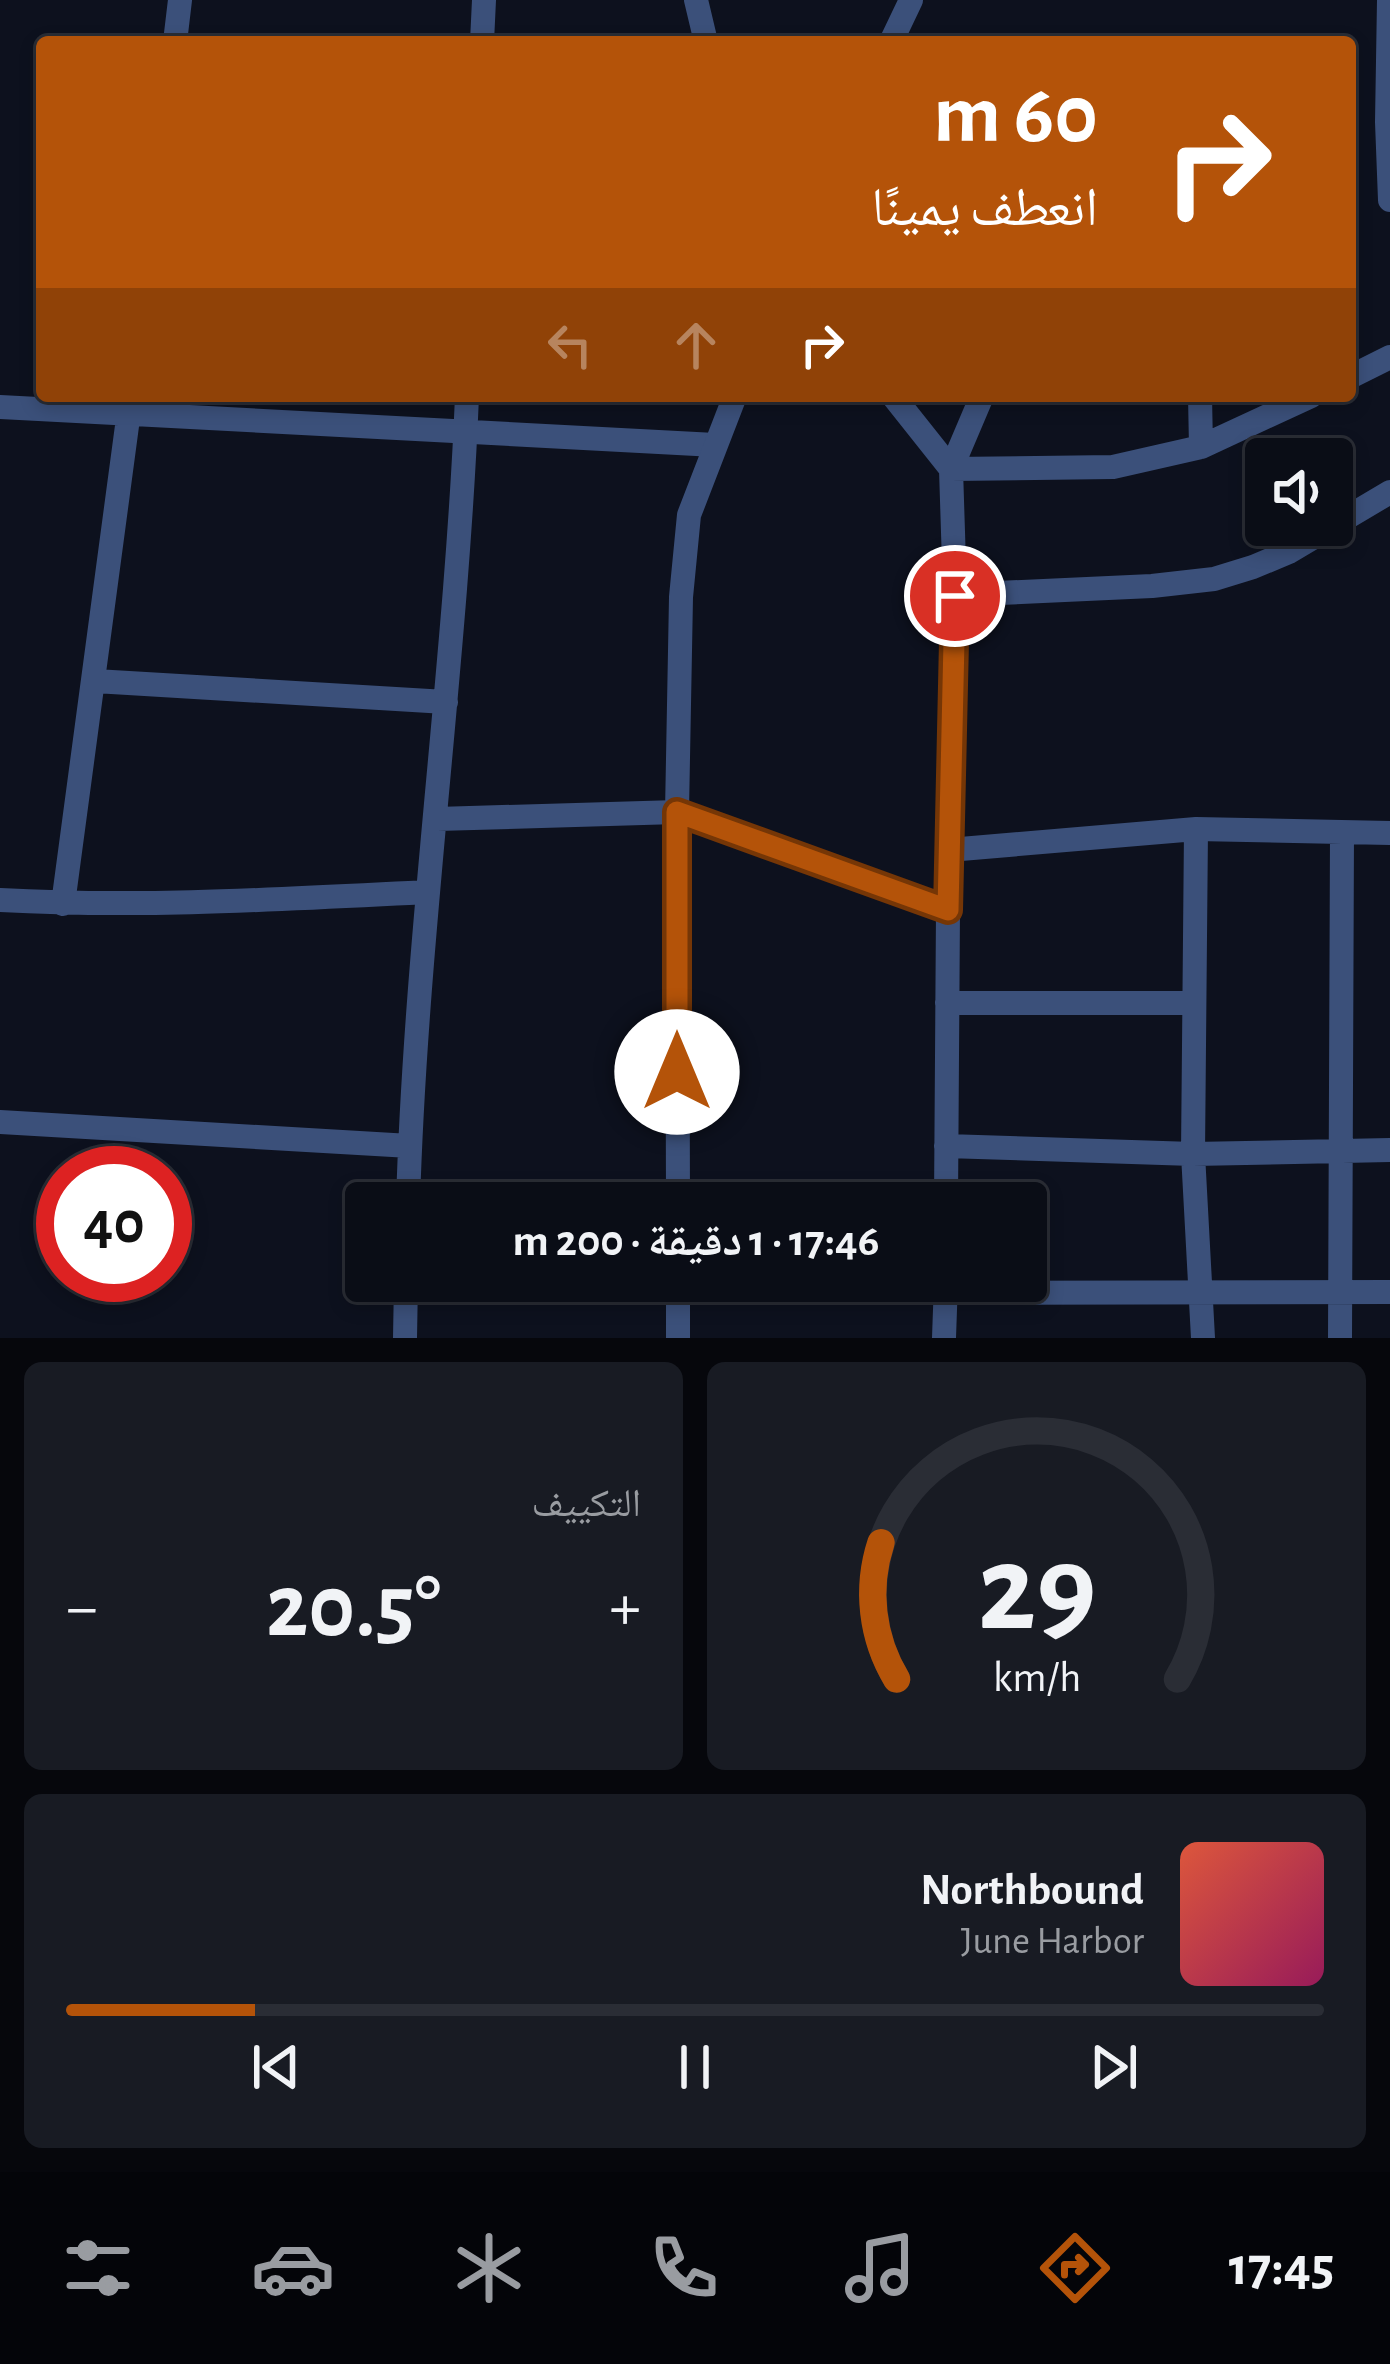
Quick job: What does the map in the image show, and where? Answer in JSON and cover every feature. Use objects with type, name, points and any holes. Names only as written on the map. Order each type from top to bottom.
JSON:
[{"type":"street","points":[[176,36],[180,0]]},
{"type":"street","points":[[482,36],[484,0]]},
{"type":"street","points":[[696,0],[705,36]]},
{"type":"street","points":[[894,36],[911,0]]},
{"type":"street","points":[[1390,0],[1390,200]]},
{"type":"street","points":[[1356,374],[1390,357]]},
{"type":"street","points":[[409,1182],[467,402]]},
{"type":"street","points":[[678,1182],[681,597],[689,514],[733,402]]},
{"type":"street","points":[[898,402],[951,469]]},
{"type":"street","points":[[946,1182],[955,596],[951,469],[979,402]]},
{"type":"street","points":[[1200,402],[1202,448]]},
{"type":"street","points":[[951,469],[1113,467],[1202,448],[1298,402]]},
{"type":"street","points":[[63,904],[130,405]]},
{"type":"street","points":[[0,407],[130,405],[466,432],[715,445]]},
{"type":"street","points":[[955,596],[1214,579],[1289,551],[1390,493]]},
{"type":"street","points":[[95,681],[446,703]]},
{"type":"street","points":[[437,820],[677,812],[948,910]]},
{"type":"street","points":[[949,850],[1196,829],[1390,833]]},
{"type":"street","points":[[1196,829],[1193,1154],[1203,1338]]},
{"type":"street","points":[[1340,1338],[1342,833]]},
{"type":"street","points":[[0,900],[214,903],[428,892]]},
{"type":"street","points":[[947,1004],[1195,1003]]},
{"type":"street","points":[[0,1122],[410,1147]]},
{"type":"street","points":[[946,1146],[1193,1154],[1390,1150]]},
{"type":"street","points":[[1047,1290],[1390,1292]]},
{"type":"street","points":[[404,1338],[405,1302]]},
{"type":"street","points":[[678,1302],[678,1338]]},
{"type":"street","points":[[944,1338],[945,1302]]},
{"type":"route","points":[[677,1072],[677,812],[948,910],[955,596]]}]
